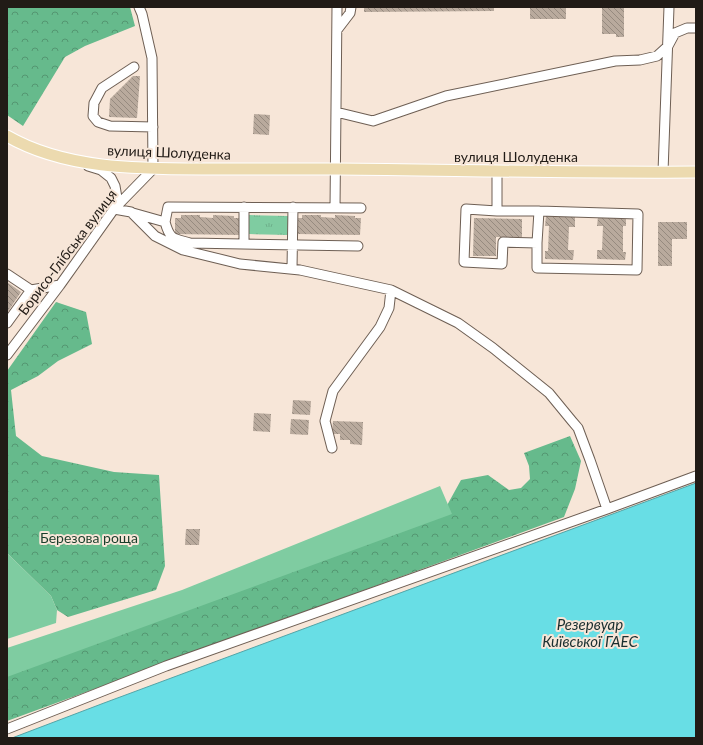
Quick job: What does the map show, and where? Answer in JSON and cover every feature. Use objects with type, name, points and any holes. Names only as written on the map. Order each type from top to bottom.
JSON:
[{"type":"main road","name":"вулиця Шолуденка","points":[[7,136],[38,150],[66,159],[95,164],[154,169],[696,172]]},
{"type":"street","points":[[139,7],[152,58],[154,169]]},
{"type":"street","points":[[335,208],[337,7]]},
{"type":"street","points":[[337,30],[350,13],[351,7]]},
{"type":"street","points":[[663,172],[669,7]]},
{"type":"street","points":[[336,112],[373,121],[446,96],[615,61],[640,60],[657,56],[668,46],[675,33],[687,28],[696,28]]},
{"type":"street","points":[[134,67],[102,88],[94,103],[93,116],[98,122],[110,126],[153,127]]},
{"type":"street","points":[[66,159],[101,170],[111,178],[115,186],[117,198],[114,210],[131,212],[165,222]]},
{"type":"street","name":"Борисо-Глібська вулиця","points":[[7,355],[114,210],[154,169]]},
{"type":"street","points":[[497,171],[497,211]]},
{"type":"street","points":[[358,246],[190,243],[174,238],[168,234],[165,222],[168,207],[361,208]]},
{"type":"street","points":[[244,207],[244,244]]},
{"type":"street","points":[[292,269],[293,207]]},
{"type":"street","points":[[537,243],[503,242],[502,264],[464,262],[466,209],[497,211],[539,211],[638,214],[637,270],[537,268],[539,211]]},
{"type":"street","points":[[131,212],[154,236],[183,250],[240,264],[292,269],[390,290],[458,323],[493,348],[549,393],[578,428],[607,509]]},
{"type":"street","points":[[7,274],[30,290],[60,285]]},
{"type":"street","points":[[7,323],[30,290]]},
{"type":"street","points":[[332,448],[325,421],[333,390],[380,327],[389,308],[390,290]]},
{"type":"street","points":[[7,729],[166,666],[696,476]]},
{"type":"green space","points":[[7,7],[130,7],[135,26],[85,46],[65,57],[23,126],[7,115]]},
{"type":"green space","points":[[249,215],[288,216],[288,235],[249,234]]},
{"type":"green space","name":"Березова роща","points":[[56,302],[86,312],[92,344],[58,361],[38,376],[11,390],[16,436],[42,456],[114,472],[159,475],[165,566],[156,590],[68,617],[57,610],[51,596],[7,553],[7,371]]},
{"type":"green space","points":[[570,436],[581,461],[575,489],[564,517],[7,721],[7,656],[445,509],[461,480],[488,475],[509,490],[521,488],[530,479],[529,466],[524,453]]},
{"type":"green space","points":[[440,486],[452,514],[7,677],[7,648],[182,590]]},
{"type":"green space","points":[[7,553],[51,596],[57,610],[56,623],[7,639]]},
{"type":"water","name":"Резервуар Київської ГАЕС","points":[[696,483],[696,738],[12,738],[104,703]]},
{"type":"building","points":[[364,7],[494,7],[494,11],[364,12]]},
{"type":"building","points":[[530,7],[566,7],[566,19],[530,19]]},
{"type":"building","points":[[602,7],[624,7],[624,37],[616,37],[616,34],[602,34]]},
{"type":"building","points":[[133,76],[140,76],[137,118],[109,117],[110,99]]},
{"type":"building","points":[[254,114],[270,115],[269,135],[253,134]]},
{"type":"building","points":[[181,215],[200,215],[200,217],[213,218],[213,215],[234,216],[234,218],[239,218],[239,235],[175,234],[175,218],[181,218]]},
{"type":"building","points":[[302,215],[321,215],[321,217],[335,218],[335,215],[355,216],[355,218],[361,218],[360,235],[297,234],[297,218],[302,218]]},
{"type":"building","points":[[546,216],[575,217],[575,227],[569,227],[568,250],[574,250],[573,260],[545,259],[545,251],[548,251],[549,226],[545,226]]},
{"type":"building","points":[[598,217],[626,218],[626,226],[623,226],[623,252],[626,252],[625,260],[597,259],[597,250],[602,250],[603,226],[597,226]]},
{"type":"building","points":[[474,218],[522,219],[522,237],[496,237],[496,256],[473,256]]},
{"type":"building","points":[[658,222],[687,222],[687,239],[672,239],[672,266],[658,266]]},
{"type":"building","points":[[7,282],[21,292],[7,313]]},
{"type":"building","points":[[293,400],[311,401],[310,415],[292,414]]},
{"type":"building","points":[[254,413],[271,414],[270,432],[253,431]]},
{"type":"building","points":[[291,419],[309,420],[308,435],[290,434]]},
{"type":"building","points":[[333,421],[363,422],[362,445],[350,444],[350,440],[340,440],[340,434],[332,434]]},
{"type":"building","points":[[186,529],[200,529],[199,545],[185,545]]}]
